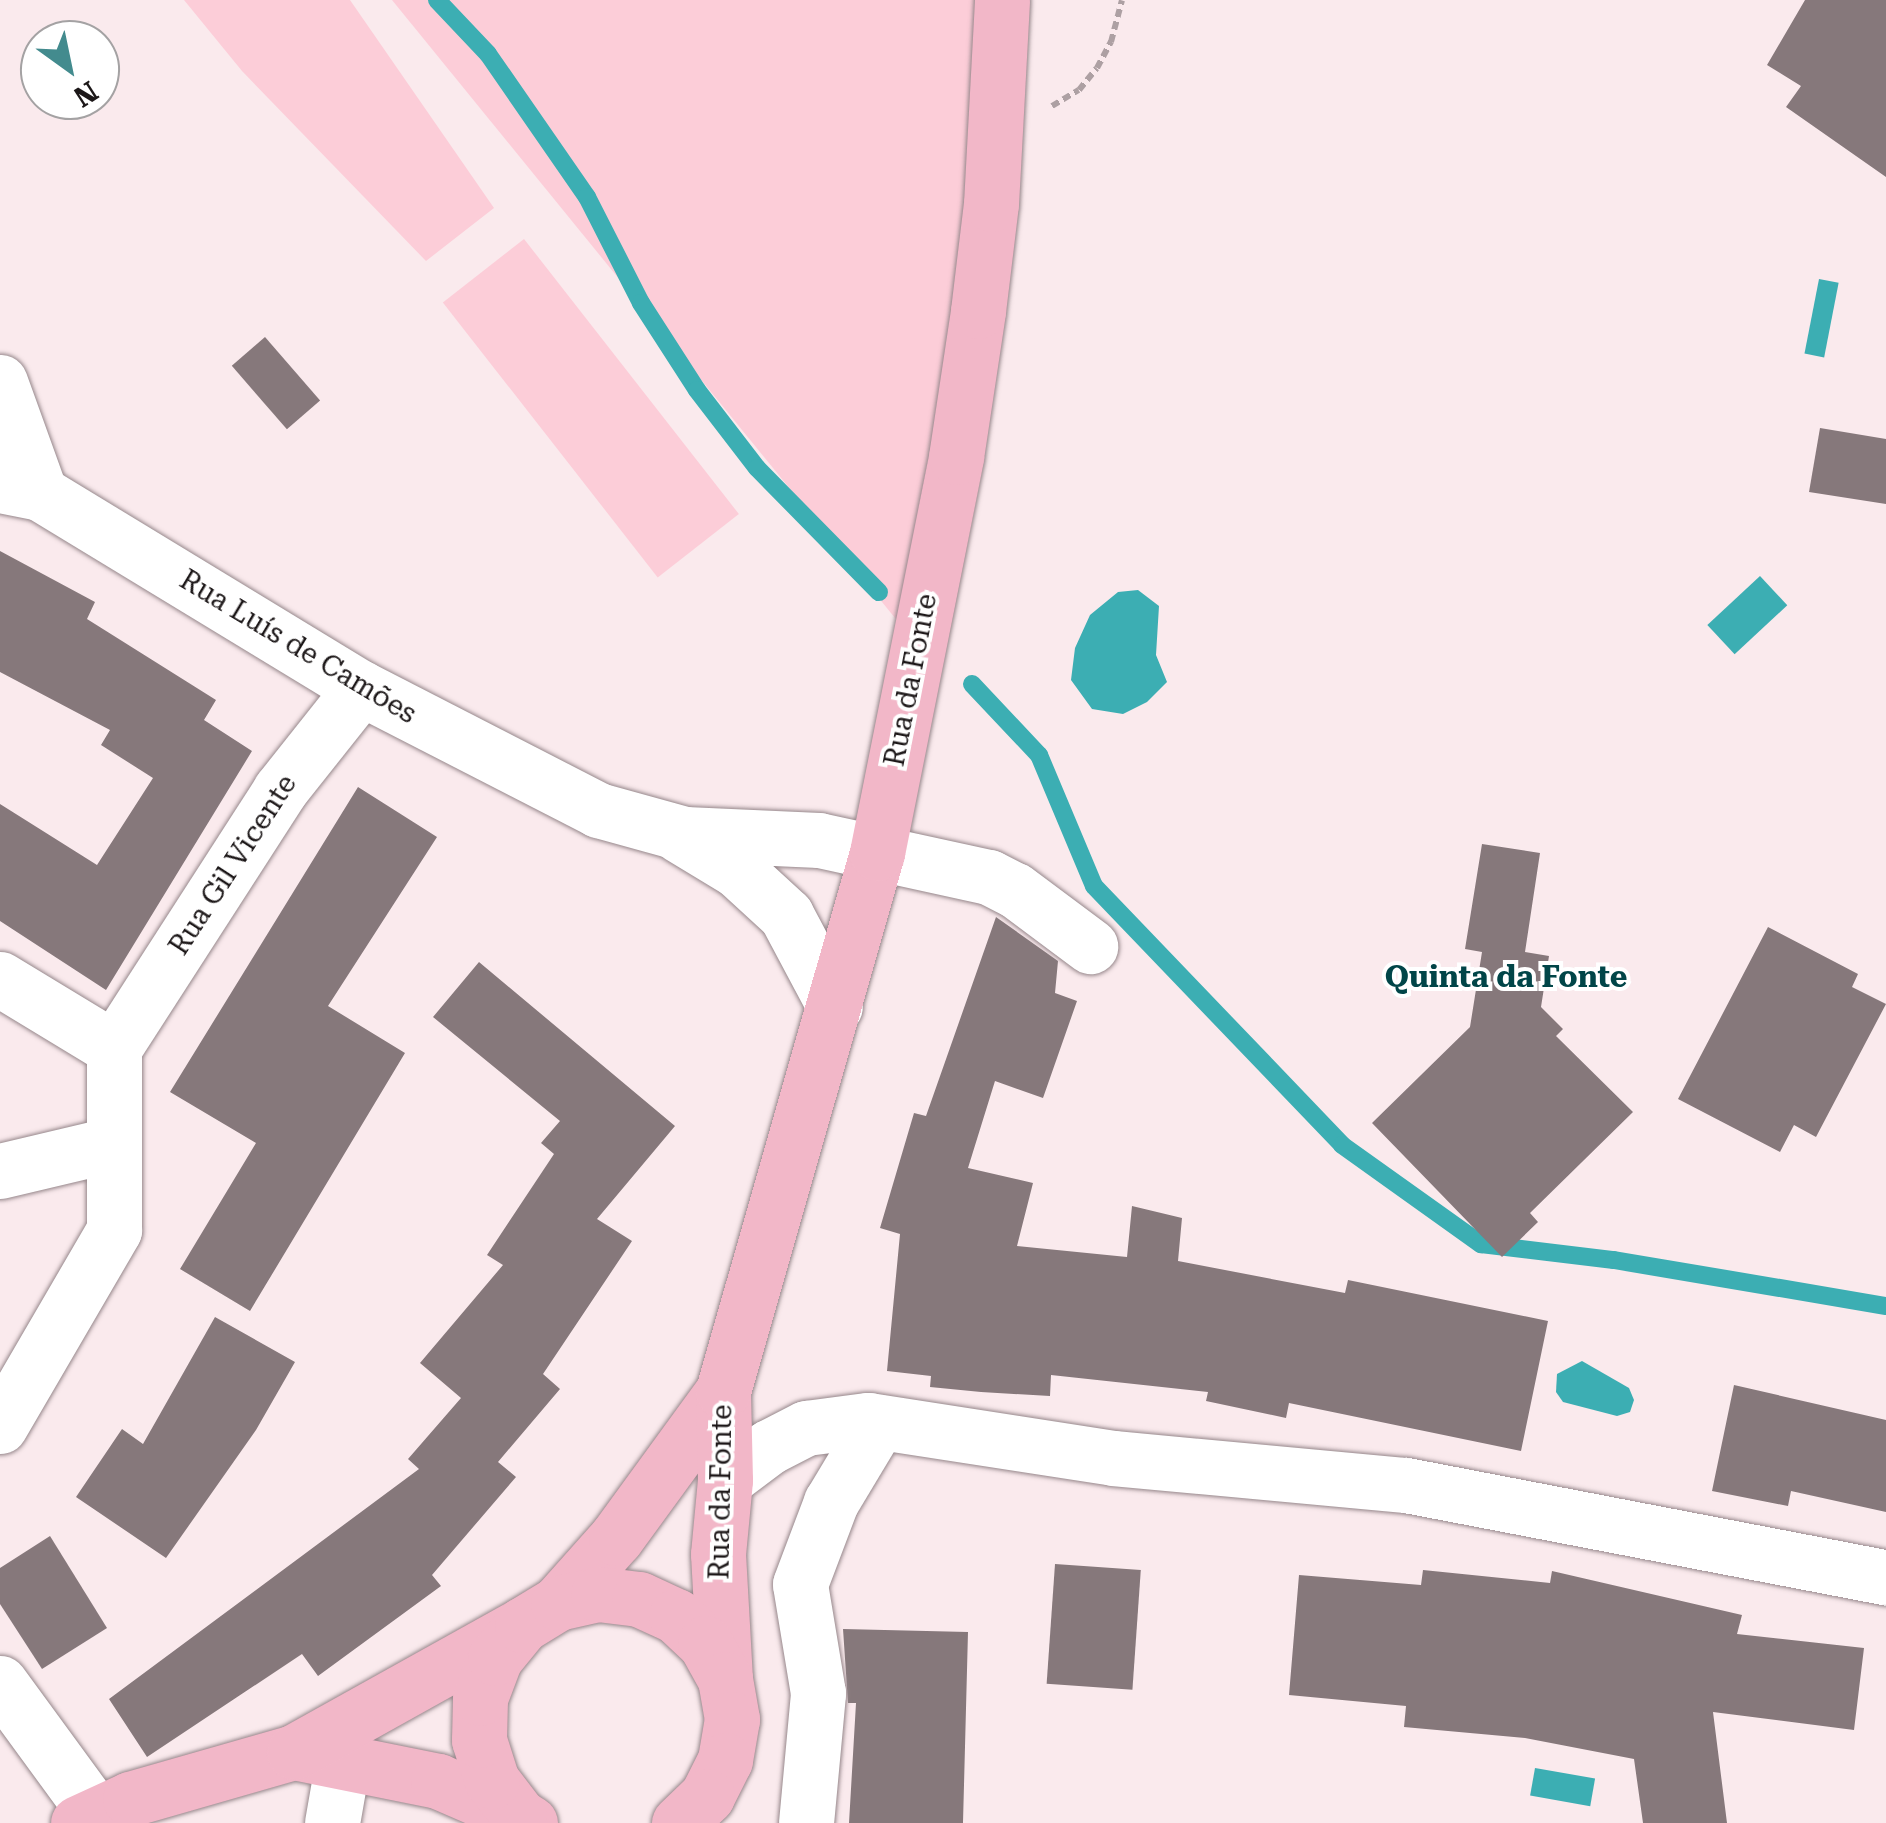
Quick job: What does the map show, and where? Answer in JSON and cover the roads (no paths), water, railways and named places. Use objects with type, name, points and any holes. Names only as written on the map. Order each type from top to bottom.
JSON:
[{"type":"main road","name":"Rua da Fonte","points":[[725,1760],[732,1719],[725,1679],[718,1554],[729,1368],[877,853],[956,457],[978,311],[990,204],[1002,0]]},
{"type":"main road","name":"Rua da Fonte","points":[[540,1614],[616,1538],[729,1368]]},
{"type":"main road","points":[[101,1812],[318,1756],[540,1614],[598,1594],[639,1599],[676,1616],[705,1643],[725,1679]]},
{"type":"main road","points":[[525,1820],[492,1781],[479,1740],[480,1698],[494,1658],[540,1614]]},
{"type":"main road","points":[[318,1756],[438,1781],[525,1820]]},
{"type":"main road","points":[[680,1823],[707,1796],[725,1760]]},
{"type":"street","name":"Rua Luís de Camões","points":[[0,382],[20,489],[361,688],[552,790],[598,810],[672,831],[819,840],[990,877],[1015,890],[1090,946]]},
{"type":"street","name":"Rua Gil Vicente","points":[[114,1048],[280,790],[361,688]]},
{"type":"street","name":"Rua Luís de Camões","points":[[672,831],[737,870],[786,915],[835,1007]]},
{"type":"street","points":[[0,978],[114,1048],[114,1230],[0,1426]]},
{"type":"street","points":[[0,1171],[114,1144]]},
{"type":"street","points":[[724,1480],[770,1446],[806,1428],[879,1422],[1113,1458],[1406,1484],[1886,1577]]},
{"type":"street","points":[[806,1823],[818,1693],[800,1584],[831,1502],[879,1422]]},
{"type":"street","points":[[0,1682],[101,1812]]},
{"type":"street","points":[[318,1756],[332,1823]]},
{"type":"street","points":[[722,1823],[725,1760]]},
{"type":"water","points":[[1819,279],[1839,283],[1824,357],[1804,354]]},
{"type":"water","points":[[1760,576],[1787,605],[1735,654],[1707,625]]},
{"type":"water","points":[[1138,590],[1159,606],[1156,655],[1167,682],[1147,702],[1123,714],[1092,709],[1071,680],[1075,648],[1090,615],[1118,592]]},
{"type":"water","points":[[1582,1361],[1629,1388],[1634,1400],[1630,1412],[1617,1416],[1563,1402],[1556,1392],[1557,1374]]},
{"type":"water","points":[[1535,1768],[1595,1779],[1590,1806],[1530,1796]]},
{"type":"waterway","points":[[437,0],[488,54],[587,197],[641,303],[697,390],[757,468],[879,592]]},
{"type":"waterway","points":[[972,684],[1039,755],[1094,886],[1342,1145],[1481,1244],[1614,1260],[1886,1306]]},
{"type":"district","name":"Quinta da Fonte","points":[[1506,977]]}]
